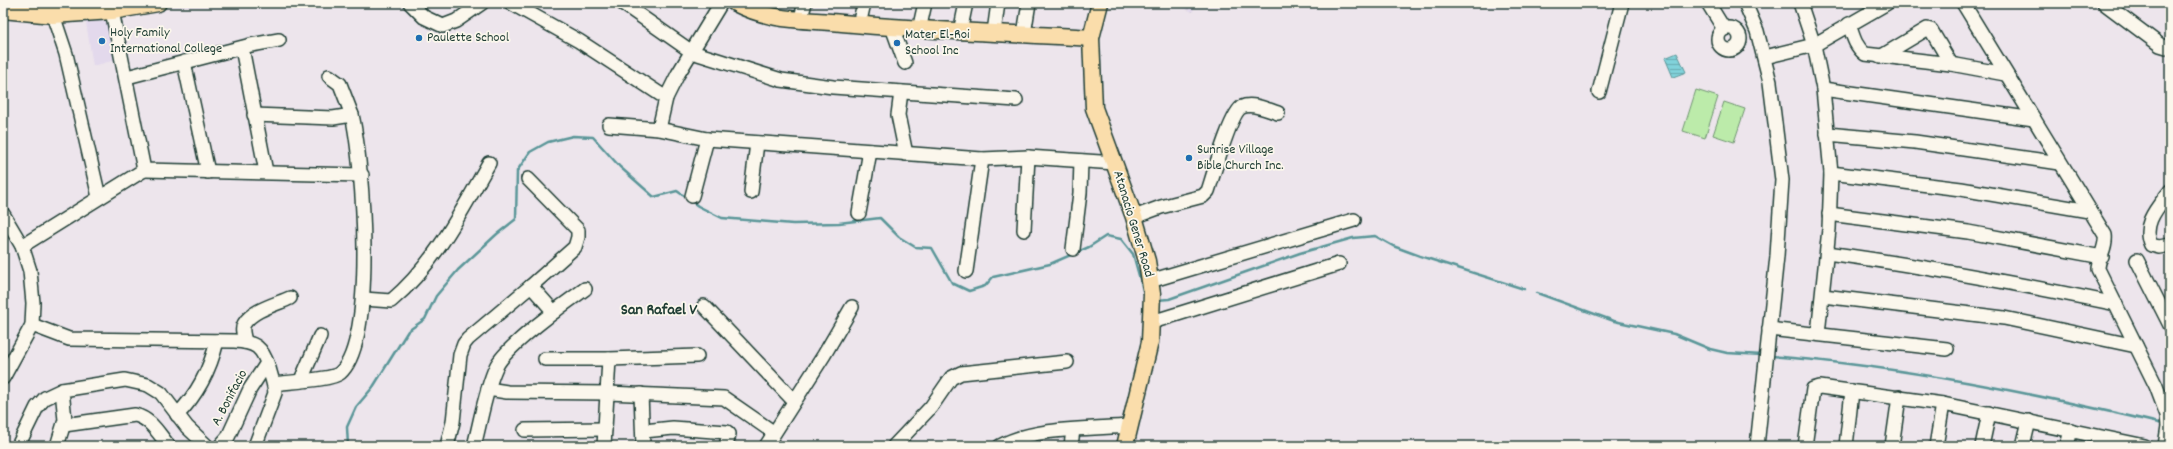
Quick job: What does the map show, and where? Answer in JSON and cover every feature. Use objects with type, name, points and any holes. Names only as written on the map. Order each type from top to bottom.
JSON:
[{"type":"main road","points":[[3,10],[53,15],[112,11],[158,3]]},
{"type":"main road","name":"Atanacio Gener Road","points":[[1100,3],[1091,38],[1094,108],[1134,217],[1147,261],[1152,301],[1143,378],[1129,426],[1125,446]]},
{"type":"main road","points":[[743,5],[800,21],[919,30],[994,32],[1091,38]]},
{"type":"street","points":[[410,3],[424,17],[443,26],[456,21],[482,3]]},
{"type":"street","points":[[511,3],[580,41],[666,98]]},
{"type":"street","points":[[622,3],[692,52],[781,80],[833,87],[1016,100]]},
{"type":"street","points":[[659,128],[666,98],[720,3]]},
{"type":"street","points":[[800,21],[805,3]]},
{"type":"street","points":[[860,25],[864,3]]},
{"type":"street","points":[[919,30],[925,3]]},
{"type":"street","points":[[960,32],[966,3]]},
{"type":"street","points":[[994,32],[998,3]]},
{"type":"street","points":[[1024,34],[1029,3]]},
{"type":"street","points":[[1599,92],[1622,3]]},
{"type":"street","points":[[1708,3],[1724,29]]},
{"type":"street","points":[[1745,3],[1757,31],[1765,57],[1774,113],[1782,180],[1768,349],[1757,446]]},
{"type":"street","points":[[1765,57],[1814,45],[1887,3]]},
{"type":"street","points":[[1963,3],[2005,74],[2105,235],[2106,243],[2102,257],[2098,263],[2098,269],[2156,386],[2167,415],[2168,426],[2164,446]]},
{"type":"street","points":[[2104,3],[2160,45],[2170,48]]},
{"type":"street","points":[[1805,5],[1823,89],[1831,173],[1827,253],[1818,334]]},
{"type":"street","points":[[112,11],[127,77],[144,170]]},
{"type":"street","points":[[53,15],[66,54],[99,197]]},
{"type":"street","points":[[1849,24],[1859,50],[1865,54],[1880,57],[1951,64],[2005,74]]},
{"type":"street","points":[[892,27],[905,63]]},
{"type":"street","points":[[1731,28],[1739,36],[1739,43],[1734,48],[1723,48],[1718,38],[1724,29],[1731,28]]},
{"type":"street","points":[[1880,57],[1926,29],[1931,30],[1951,64]]},
{"type":"street","points":[[1739,36],[1757,31]]},
{"type":"street","points":[[127,77],[279,40]]},
{"type":"street","points":[[242,48],[266,172]]},
{"type":"street","points":[[184,62],[208,172]]},
{"type":"street","points":[[274,384],[339,374],[350,362],[357,340],[364,299],[362,175],[352,115],[340,84],[329,76]]},
{"type":"street","points":[[1823,89],[2034,119]]},
{"type":"street","points":[[901,92],[898,115],[906,154]]},
{"type":"street","points":[[1134,217],[1161,207],[1203,196],[1208,191],[1229,129],[1236,113],[1241,107],[1247,105],[1278,113]]},
{"type":"street","points":[[254,115],[333,118],[352,115]]},
{"type":"street","points":[[609,125],[659,128],[707,139],[906,154],[982,159],[1028,157],[1115,162]]},
{"type":"street","points":[[1828,134],[1915,142],[2060,163]]},
{"type":"street","points":[[692,196],[707,139]]},
{"type":"street","points":[[750,192],[757,143]]},
{"type":"street","points":[[859,213],[870,151]]},
{"type":"street","points":[[1024,230],[1028,157]]},
{"type":"street","points":[[966,271],[982,159]]},
{"type":"street","points":[[1073,248],[1080,193],[1081,161]]},
{"type":"street","points":[[364,299],[391,301],[411,284],[426,267],[459,217],[489,163]]},
{"type":"street","points":[[22,246],[144,170],[362,175]]},
{"type":"street","points":[[1831,173],[1962,188],[2089,211]]},
{"type":"street","points":[[447,446],[453,422],[460,355],[464,344],[575,247],[577,243],[578,230],[528,179]]},
{"type":"street","points":[[2170,191],[2149,219],[2148,239],[2151,245],[2159,247],[2170,245]]},
{"type":"street","points":[[3,214],[7,229],[22,246],[32,289],[32,325],[7,363],[3,378]]},
{"type":"street","points":[[1829,214],[1968,232],[2102,257]]},
{"type":"street","points":[[1152,301],[1354,220]]},
{"type":"street","points":[[1827,253],[1983,276],[2116,304]]},
{"type":"street","points":[[2137,260],[2170,325]]},
{"type":"street","points":[[1152,301],[1339,264]]},
{"type":"street","points":[[531,286],[554,312]]},
{"type":"street","points":[[474,446],[488,389],[496,366],[503,356],[554,312],[585,289]]},
{"type":"street","points":[[1823,296],[2004,318],[2136,346]]},
{"type":"street","points":[[245,342],[242,331],[244,324],[251,316],[290,298]]},
{"type":"street","points":[[704,306],[794,401]]},
{"type":"street","points":[[766,446],[773,432],[852,307]]},
{"type":"street","points":[[32,325],[69,339],[245,342],[261,349],[274,384],[273,400],[258,445]]},
{"type":"street","points":[[1769,329],[1946,349]]},
{"type":"street","points":[[302,380],[320,336]]},
{"type":"street","points":[[177,415],[191,402],[212,364],[217,341]]},
{"type":"street","points":[[546,358],[609,359],[697,356]]},
{"type":"street","points":[[604,446],[609,359]]},
{"type":"street","points":[[894,446],[931,407],[951,378],[961,373],[1067,362]]},
{"type":"street","name":"A. Bonifacio","points":[[220,446],[228,437],[250,389],[267,363]]},
{"type":"street","points":[[18,446],[37,408],[45,398],[62,390],[125,380],[148,385],[161,393],[177,415],[207,446]]},
{"type":"street","points":[[1805,446],[1813,389],[1820,387],[1944,404],[2071,430],[2107,442],[2145,446]]},
{"type":"street","points":[[488,389],[507,392],[608,393],[724,398],[773,432]]},
{"type":"street","points":[[57,446],[64,425],[62,390]]},
{"type":"street","points":[[1846,446],[1852,391]]},
{"type":"street","points":[[641,394],[644,431],[643,446]]},
{"type":"street","points":[[1892,446],[1899,397]]},
{"type":"street","points":[[1936,446],[1944,404]]},
{"type":"street","points":[[1982,446],[1989,414]]},
{"type":"street","points":[[64,425],[135,415],[143,417],[150,422],[166,446]]},
{"type":"street","points":[[2023,446],[2029,421]]},
{"type":"street","points":[[1000,446],[1028,436],[1073,430],[1129,426]]},
{"type":"street","points":[[644,431],[673,428],[727,432],[729,434],[726,446]]},
{"type":"street","points":[[525,430],[605,429]]},
{"type":"street","points":[[1070,446],[1073,430]]},
{"type":"street","points":[[2067,446],[2071,430]]},
{"type":"shaded area","points":[[1170,3],[1195,3],[1193,12]]},
{"type":"shaded area","name":"Holy Family International College","points":[[111,21],[119,59],[93,66],[86,22]]},
{"type":"green space","points":[[1696,90],[1718,97],[1705,138],[1683,131]]},
{"type":"green space","points":[[1724,102],[1745,109],[1734,142],[1713,135]]},
{"type":"water","points":[[1677,53],[1686,72],[1673,77],[1665,58]]},
{"type":"waterway","points":[[348,446],[347,427],[356,407],[373,387],[408,331],[425,319],[436,296],[458,270],[497,234],[516,219],[517,171],[530,152],[548,142],[573,136],[593,137],[620,167],[654,197],[677,191],[698,206],[722,218],[793,224],[839,223],[880,218],[899,237],[915,247],[932,248],[952,283],[969,291],[985,286],[993,277],[1050,264],[1089,247],[1106,236],[1121,239],[1133,254],[1143,290]]},
{"type":"waterway","points":[[1157,300],[1169,299],[1300,253],[1353,238],[1375,236],[1393,246],[1420,256],[1524,289]]},
{"type":"waterway","points":[[1537,293],[1614,321],[1674,334],[1710,349],[1727,353],[1762,355]]},
{"type":"waterway","points":[[1771,356],[1870,367],[1968,382],[2163,424]]},
{"type":"place","name":"Paulette School","points":[[419,38]]},
{"type":"place","name":"Holy Family International College","points":[[102,41]]},
{"type":"place","name":"Mater El-Roi School Inc","points":[[897,43]]},
{"type":"place","name":"Sunrise Village Bible Church Inc.","points":[[1189,158]]},
{"type":"district","name":"San Rafael V","points":[[659,310]]}]
